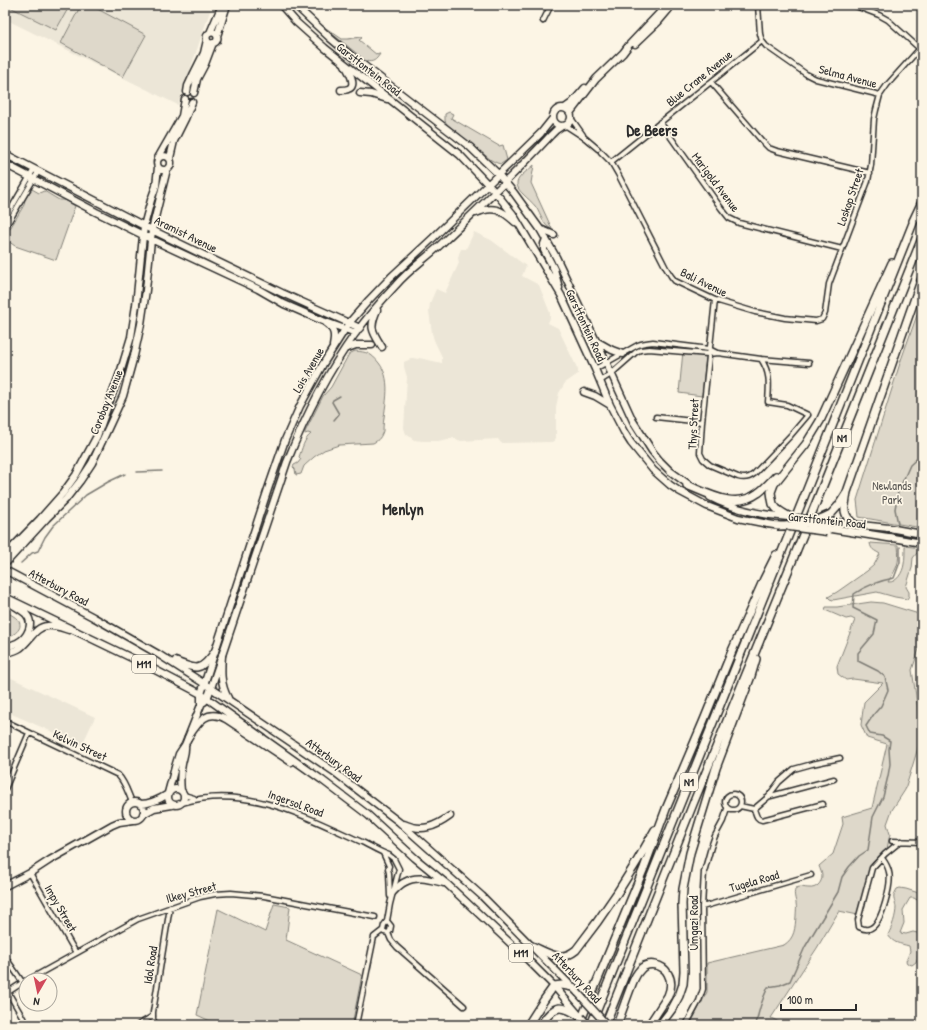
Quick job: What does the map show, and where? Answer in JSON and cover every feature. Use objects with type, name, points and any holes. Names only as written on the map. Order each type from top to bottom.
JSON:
[{"type":"highway","name":"N1","points":[[591,1025],[787,539],[914,218],[922,202]]},
{"type":"highway","points":[[891,538],[808,523],[790,517],[781,513],[773,504],[772,488],[806,444],[820,421],[889,269],[914,218]]},
{"type":"highway","name":"N1","points":[[606,1025],[693,804],[922,238]]},
{"type":"highway","points":[[777,526],[808,523],[831,514],[847,492],[922,278]]},
{"type":"highway","points":[[687,484],[722,499],[736,501],[749,498],[757,494],[797,456]]},
{"type":"highway","points":[[847,492],[845,511],[854,524]]},
{"type":"highway","points":[[579,1025],[644,868],[666,809],[753,602],[772,562],[787,539]]},
{"type":"highway","points":[[660,1025],[679,996],[683,984],[682,904],[683,889],[690,853],[716,768],[751,676],[761,637]]},
{"type":"highway","points":[[532,946],[559,957],[571,954],[576,950],[609,906],[645,848],[666,809]]},
{"type":"highway","points":[[617,1025],[639,970],[646,965],[652,964],[660,966],[666,970],[670,979],[670,990],[668,996],[649,1025]]},
{"type":"highway","points":[[528,1025],[554,986],[566,985],[573,987]]},
{"type":"highway","points":[[541,1025],[553,1010],[562,1008],[568,1007],[581,1017]]},
{"type":"street","name":"Corobay Avenue","points":[[5,555],[63,493],[76,476],[97,436],[121,370],[130,337],[136,305],[144,226],[157,180],[157,160],[182,116],[185,99],[184,96],[190,93],[205,64],[210,42],[207,35],[210,33],[222,5]]},
{"type":"street","name":"Corobay Avenue","points":[[210,42],[216,41],[227,5]]},
{"type":"street","name":"Garstfontein Road","points":[[281,5],[296,22],[325,48],[460,155],[496,192],[513,214],[561,295],[610,405],[624,432],[653,470],[670,485],[687,496],[724,513],[738,518],[777,526],[829,527],[854,524],[922,534]]},
{"type":"street","name":"Garstfontein Road","points":[[295,5],[344,50],[470,147],[498,174],[522,204],[546,239],[556,257],[633,421],[652,451],[670,471],[704,495],[723,504],[741,510],[770,515],[818,520],[829,527]]},
{"type":"street","points":[[543,21],[551,5]]},
{"type":"street","points":[[758,5],[760,34],[762,41]]},
{"type":"street","points":[[853,5],[884,18],[921,47]]},
{"type":"street","points":[[583,93],[565,108],[557,109],[553,114],[555,123],[560,126],[564,126],[569,122],[570,116],[589,84],[622,53],[652,29],[668,6]]},
{"type":"street","points":[[210,33],[213,32],[217,36]]},
{"type":"street","name":"Blue Crane Avenue","points":[[611,162],[762,41]]},
{"type":"street","name":"Selma Avenue","points":[[762,41],[766,46],[806,74],[816,79],[880,95]]},
{"type":"street","name":"Loskop Street","points":[[822,319],[825,313],[829,284],[870,174],[874,119],[880,95],[921,47]]},
{"type":"street","points":[[341,90],[351,88],[352,85],[352,78],[344,63]]},
{"type":"street","points":[[711,82],[769,148],[870,174]]},
{"type":"street","name":"Corobay Avenue","points":[[5,564],[66,499],[80,481],[92,463],[123,396],[141,324],[146,290],[150,239],[167,169],[170,168],[172,161],[170,158],[175,138],[195,98],[195,96],[190,93]]},
{"type":"street","points":[[360,94],[371,94],[390,100]]},
{"type":"street","points":[[185,99],[188,102],[192,102]]},
{"type":"street","points":[[565,108],[569,111],[570,116]]},
{"type":"street","name":"Bali Avenue","points":[[570,116],[585,138],[611,162],[675,281],[715,300],[765,315],[816,321],[822,319]]},
{"type":"street","name":"Lois Avenue","points":[[168,794],[176,762],[185,745],[201,705],[201,694],[204,683],[285,440],[300,406],[323,364],[347,326],[369,300],[541,133],[553,118]]},
{"type":"street","name":"Marigold Avenue","points":[[660,122],[721,208],[732,219],[739,223],[842,249]]},
{"type":"street","name":"Lois Avenue","points":[[201,705],[207,699],[211,688],[298,432],[345,349],[381,301],[412,269],[438,247],[496,192],[556,130],[564,126]]},
{"type":"street","name":"Bali Avenue","points":[[564,126],[585,138]]},
{"type":"street","name":"Aramist Avenue","points":[[5,154],[144,226],[347,326],[356,333]]},
{"type":"street","points":[[158,158],[164,155],[170,158]]},
{"type":"street","name":"Aramist Avenue","points":[[5,164],[96,212],[284,304],[323,321],[360,328]]},
{"type":"street","points":[[158,167],[160,169],[167,169]]},
{"type":"street","points":[[5,219],[36,171]]},
{"type":"street","points":[[5,228],[31,178]]},
{"type":"street","points":[[471,215],[486,209],[496,209],[503,211],[522,229]]},
{"type":"street","points":[[540,229],[554,235]]},
{"type":"street","points":[[546,239],[544,250],[555,274],[561,295]]},
{"type":"street","name":"Thys Street","points":[[715,300],[700,453],[703,460],[710,465],[738,477],[751,477],[808,415],[787,405],[768,402],[769,380],[766,366],[761,359]]},
{"type":"street","points":[[381,301],[373,319],[372,326],[374,334],[382,347]]},
{"type":"street","points":[[323,321],[329,325],[334,332],[334,340],[331,351]]},
{"type":"street","points":[[596,341],[623,354]]},
{"type":"street","points":[[595,369],[642,343],[653,342],[709,352]]},
{"type":"street","points":[[345,349],[356,345],[372,345]]},
{"type":"street","points":[[600,381],[611,374],[636,352],[645,349],[709,352],[761,359],[809,363]]},
{"type":"street","points":[[584,392],[595,396],[610,405]]},
{"type":"street","points":[[656,417],[702,422]]},
{"type":"street","points":[[891,538],[922,543]]},
{"type":"street","name":"Atterbury Road","points":[[5,570],[94,617],[158,654],[230,700],[333,771],[399,822],[482,896],[573,987],[606,1025]]},
{"type":"street","points":[[241,573],[249,576]]},
{"type":"street","name":"Atterbury Road","points":[[5,597],[157,670],[201,694],[322,780],[368,815],[414,858],[447,884],[554,986],[568,1007]]},
{"type":"street","points":[[5,600],[26,614],[30,624],[24,638],[17,643],[5,646]]},
{"type":"street","points":[[5,653],[20,648],[43,627],[54,626],[86,635]]},
{"type":"street","points":[[158,654],[186,666],[196,667],[204,665],[215,651]]},
{"type":"street","points":[[222,655],[222,682],[225,693],[230,700]]},
{"type":"street","points":[[188,738],[199,722],[207,717],[218,716],[285,759],[302,766]]},
{"type":"street","name":"Kelvin Street","points":[[5,721],[118,774],[122,779],[132,802]]},
{"type":"street","points":[[5,790],[29,733]]},
{"type":"street","name":"Lois Avenue","points":[[183,793],[180,783],[180,774],[185,745]]},
{"type":"street","points":[[754,809],[767,798],[779,782],[794,769],[840,758]]},
{"type":"street","points":[[767,798],[834,779]]},
{"type":"street","points":[[132,802],[140,804],[152,803],[162,798],[173,789],[177,789],[183,793],[184,800],[182,803]]},
{"type":"street","name":"Ingersol Road","points":[[183,793],[196,798]]},
{"type":"street","points":[[168,794],[168,799],[172,805]]},
{"type":"street","points":[[734,794],[738,796],[741,801],[737,810],[732,811],[727,809],[724,804],[728,795],[734,794]]},
{"type":"street","name":"Ingersol Road","points":[[5,886],[119,822],[139,820],[143,814],[154,808],[172,805],[178,806],[196,798],[214,797],[253,800],[271,804],[300,814],[392,857],[397,865]]},
{"type":"street","name":"Ingersol Road","points":[[112,825],[125,812],[127,806],[132,802]]},
{"type":"street","points":[[140,804],[144,809],[143,814]]},
{"type":"street","points":[[754,809],[757,818],[762,820],[823,804]]},
{"type":"street","points":[[740,806],[754,809]]},
{"type":"street","name":"Umgazi Road","points":[[686,1025],[699,1001],[703,989],[702,907],[704,872],[708,855],[727,809]]},
{"type":"street","name":"Umgazi Road","points":[[723,821],[732,811]]},
{"type":"street","points":[[125,812],[128,817],[133,820]]},
{"type":"street","points":[[399,822],[409,826],[424,828],[436,825],[450,816]]},
{"type":"street","points":[[892,841],[922,842]]},
{"type":"street","points":[[882,858],[889,873],[890,884],[880,917],[870,930],[859,927],[858,920],[872,868],[882,858],[901,841]]},
{"type":"street","points":[[383,853],[389,866],[390,904]]},
{"type":"street","points":[[356,1025],[374,937],[383,930],[387,921],[392,893],[399,869],[397,865],[393,864],[389,866]]},
{"type":"street","points":[[389,873],[393,874],[398,872]]},
{"type":"street","name":"Impy Street","points":[[30,873],[76,953]]},
{"type":"street","name":"Tugela Road","points":[[702,907],[811,875]]},
{"type":"street","points":[[392,893],[404,882],[420,878],[447,884]]},
{"type":"street","name":"Ilkey Street","points":[[42,972],[133,921],[146,915],[208,895],[236,893],[264,896],[375,917]]},
{"type":"street","name":"Idol Road","points":[[156,1025],[153,1016],[170,907]]},
{"type":"street","points":[[387,921],[390,926],[390,931],[388,933]]},
{"type":"street","points":[[383,930],[384,932],[388,933],[391,940],[397,947],[464,1006]]},
{"type":"street","points":[[6,958],[18,972]]},
{"type":"street","name":"Ilkey Street","points":[[6,993],[18,986]]},
{"type":"street","points":[[6,993],[27,1025]]},
{"type":"street","points":[[138,1025],[153,1016]]},
{"type":"street","name":"Atterbury Road","points":[[581,1017],[588,1025]]},
{"type":"shaded area","points":[[5,5],[212,5],[178,105],[5,19]]},
{"type":"shaded area","points":[[474,232],[491,240],[526,266],[522,276],[539,285],[550,313],[548,323],[558,328],[578,370],[578,374],[565,383],[559,393],[556,407],[556,438],[554,441],[501,443],[498,439],[461,441],[453,438],[438,441],[423,441],[414,440],[406,434],[404,428],[407,377],[404,362],[413,358],[419,358],[442,363],[442,357],[432,333],[429,311],[430,303],[436,289],[445,293],[459,263],[458,258],[461,249],[466,249]]},
{"type":"shaded area","points":[[5,675],[95,717],[82,745],[5,711]]},
{"type":"green space","points":[[6,5],[70,5],[56,30]]},
{"type":"green space","points":[[81,5],[90,5],[146,35],[123,77],[61,43]]},
{"type":"green space","points":[[320,24],[342,39],[361,37],[362,38],[359,40],[377,55],[380,54],[371,62],[366,61]]},
{"type":"green space","points":[[449,112],[453,114],[451,118],[499,146],[503,145],[507,160],[501,164],[491,160],[447,124],[445,121],[445,114]]},
{"type":"green space","points":[[534,165],[531,183],[552,229],[544,223],[536,207],[521,192],[517,183],[519,178]]},
{"type":"green space","points":[[32,189],[39,193],[44,191],[59,200],[65,200],[75,206],[56,260],[15,246],[6,238],[6,232],[11,227],[24,205],[25,199]]},
{"type":"green space","name":"Newlands Park","points":[[922,301],[922,528],[859,517],[857,500],[901,360]]},
{"type":"green space","points":[[355,351],[366,353],[374,357],[383,370],[386,379],[387,396],[383,431],[378,439],[373,443],[339,445],[324,450],[304,466],[301,474],[296,475],[293,467],[301,459],[299,457],[304,444],[311,434],[305,434],[305,432],[323,396],[331,387],[349,354]]},
{"type":"green space","points":[[683,351],[706,356],[702,396],[679,393]]},
{"type":"green space","points":[[870,543],[898,545],[899,557],[897,565],[888,582],[897,579],[901,573],[904,564],[905,546],[921,548],[913,558],[912,568],[906,587],[909,592],[907,599],[877,592],[833,600],[830,599],[828,597],[874,565],[880,554],[872,549]]},
{"type":"green space","points":[[871,602],[883,603],[922,615],[922,640],[912,670],[922,735],[905,790],[892,810],[887,824],[890,834],[887,849],[872,863],[858,915],[839,911],[817,948],[771,1018],[785,1025],[690,1025],[707,992],[707,963],[784,945],[788,942],[795,929],[796,905],[794,893],[796,888],[812,888],[820,883],[822,876],[819,866],[833,854],[843,824],[842,817],[872,808],[887,744],[867,738],[861,725],[864,702],[883,683],[853,679],[846,680],[838,674],[837,666],[855,620],[851,618],[846,619],[825,610],[826,607],[837,607]]},
{"type":"green space","points":[[5,611],[17,619],[20,626],[17,632],[5,638]]},
{"type":"green space","points":[[900,888],[922,894],[922,903],[914,898],[910,898],[903,910],[904,923],[900,933],[906,934],[913,932],[922,934],[922,952],[919,953],[916,962],[912,965],[906,961],[910,951],[909,946],[895,942],[888,935],[895,914],[896,907],[894,895],[897,889]]},
{"type":"green space","points":[[274,904],[290,907],[286,940],[362,975],[352,1025],[219,1025],[197,1015],[218,909],[265,932]]},
{"type":"waterway","points":[[334,420],[339,414],[332,402],[340,396]]},
{"type":"waterway","points":[[898,524],[895,509],[898,492],[910,465],[922,454]]},
{"type":"waterway","points":[[137,472],[162,471]]},
{"type":"waterway","points":[[21,563],[32,553],[38,551],[45,537],[53,526],[86,495],[125,474]]},
{"type":"waterway","points":[[756,1025],[760,1006],[768,987],[780,985],[790,981],[805,947],[838,892],[842,877],[859,856],[868,850],[873,817],[883,797],[888,776],[890,764],[890,741],[882,736],[870,734],[866,726],[881,706],[888,690],[885,677],[878,671],[858,661],[858,653],[874,634],[877,620],[853,608],[854,594],[863,588],[883,580],[894,578],[900,562],[900,547]]},
{"type":"district","name":"De Beers","points":[[652,130]]},
{"type":"district","name":"Menlyn","points":[[403,509]]}]
